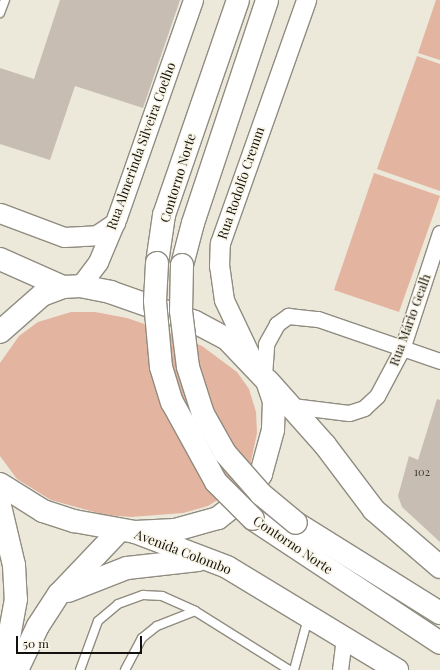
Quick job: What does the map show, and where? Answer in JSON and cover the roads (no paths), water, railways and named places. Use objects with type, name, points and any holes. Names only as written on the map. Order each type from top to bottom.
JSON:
[{"type":"main road","name":"Contorno Norte","points":[[238,0],[164,215],[154,282],[156,324],[161,367],[186,432],[216,482],[253,519],[440,643]]},
{"type":"main road","name":"Contorno Norte","points":[[267,0],[208,174],[182,265],[181,311],[188,366],[203,414],[225,453],[261,494],[296,523],[440,613]]},
{"type":"main road","points":[[0,251],[33,272]]},
{"type":"main road","points":[[0,259],[72,286],[110,292],[195,322],[227,340],[263,371],[374,510],[440,567]]},
{"type":"main road","points":[[0,332],[42,295],[72,286]]},
{"type":"main road","points":[[17,670],[59,594],[128,531],[175,530],[218,518],[250,493],[261,474],[273,430],[274,400],[263,371]]},
{"type":"main road","name":"Avenida Colombo","points":[[0,484],[43,511],[128,531],[209,559],[309,615],[397,670]]},
{"type":"main road","points":[[0,506],[14,565],[16,599],[3,670]]},
{"type":"main road","points":[[59,594],[128,568],[152,562],[209,559]]},
{"type":"street","name":"Rua Almerinda Silveira Coelho","points":[[72,286],[98,262],[115,223],[193,0]]},
{"type":"street","name":"Rua Rodolfo Cremm","points":[[263,371],[224,300],[218,266],[220,243],[306,0]]},
{"type":"street","points":[[0,213],[64,237],[97,235],[115,223]]},
{"type":"street","name":"Rua Mário Gealh","points":[[292,406],[349,412],[364,408],[386,384],[402,350],[440,233]]},
{"type":"street","points":[[263,371],[266,344],[277,324],[288,316],[318,319],[402,350],[440,361]]},
{"type":"street","points":[[343,666],[344,636]]},
{"type":"lane","points":[[0,13],[5,0]]},
{"type":"lane","points":[[80,670],[98,621],[118,604],[143,595],[162,596],[195,611],[289,670]]},
{"type":"lane","points":[[125,670],[142,638],[157,626],[195,611]]},
{"type":"lane","points":[[294,670],[309,615]]}]
